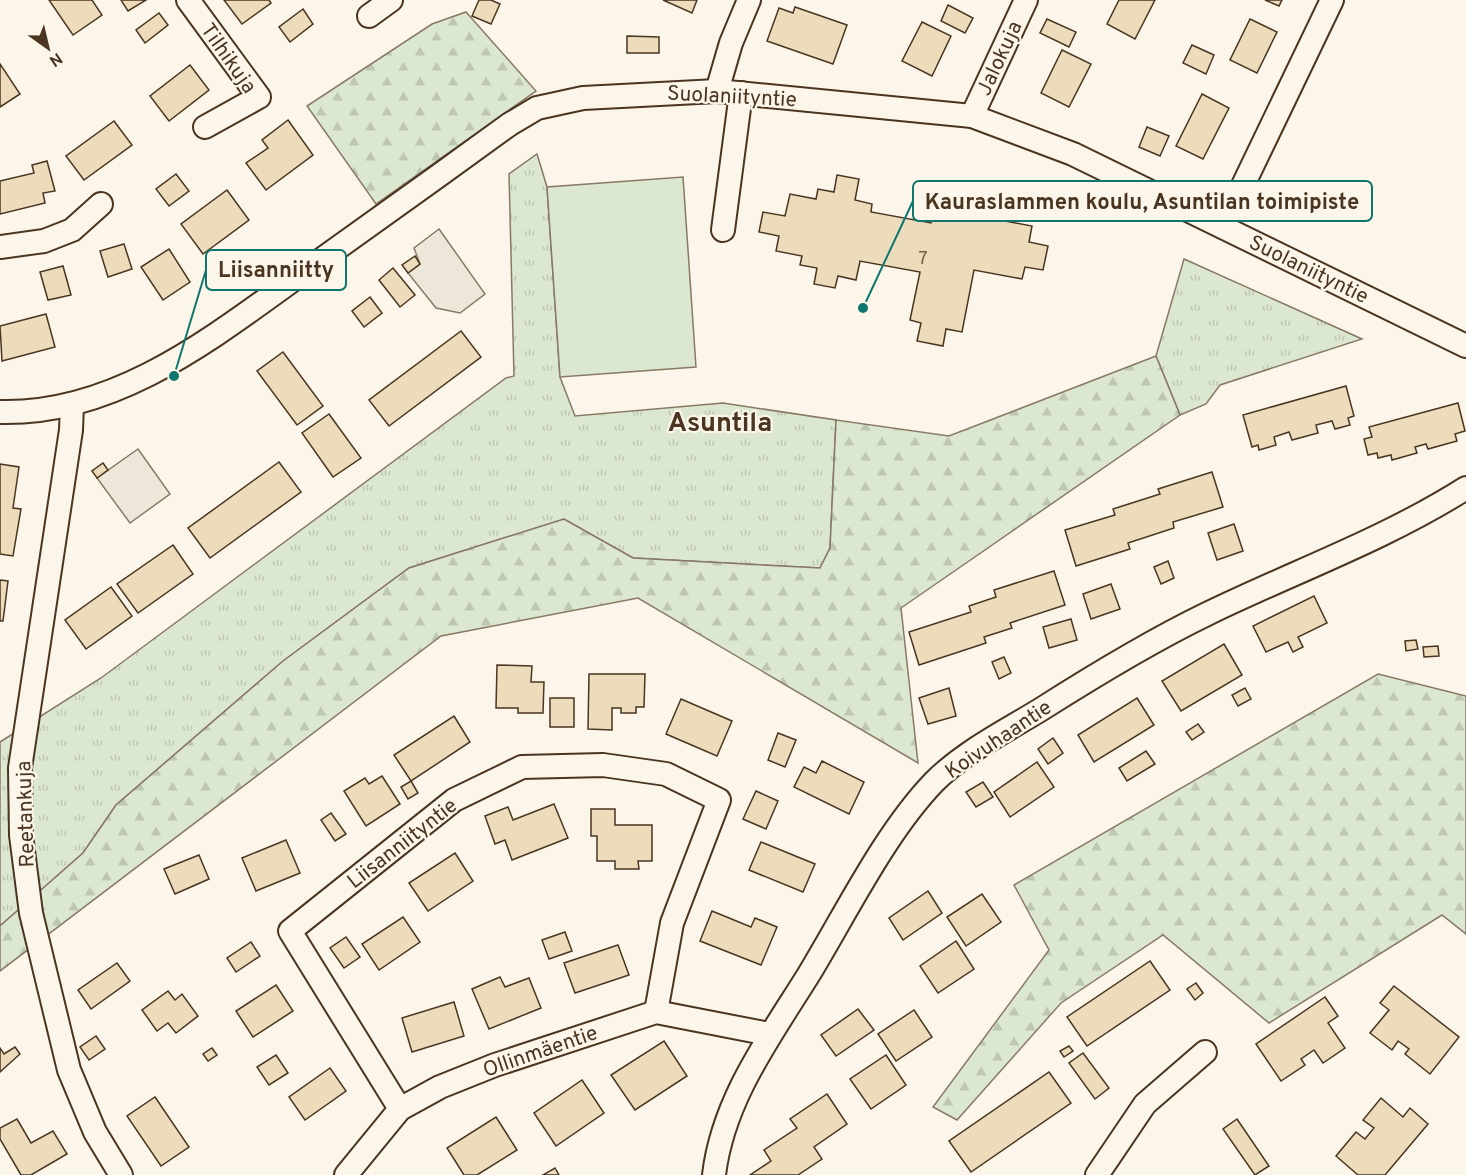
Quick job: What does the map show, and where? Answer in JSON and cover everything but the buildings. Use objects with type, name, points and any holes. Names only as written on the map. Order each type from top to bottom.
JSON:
[{"type":"street","name":"Tilhikuja","points":[[188,0],[259,97],[205,126]]},
{"type":"street","points":[[369,16],[391,0]]},
{"type":"street","points":[[717,91],[731,43],[748,0]]},
{"type":"street","name":"Jalokuja","points":[[972,116],[1026,0]]},
{"type":"street","points":[[1223,227],[1332,0]]},
{"type":"street","name":"Suolaniityntie","points":[[0,412],[72,404],[158,371],[227,326],[510,124],[537,108],[594,97],[717,91],[972,116],[1073,154],[1466,346]]},
{"type":"street","points":[[723,230],[741,93]]},
{"type":"street","points":[[0,247],[44,241],[72,230],[101,204]]},
{"type":"street","name":"Reetankuja","points":[[72,404],[71,430],[20,768],[21,835],[31,913],[69,1070],[90,1122],[121,1175]]},
{"type":"street","name":"Koivuhaantie","points":[[714,1175],[717,1148],[741,1088],[769,1034],[916,802],[960,759],[1054,701],[1205,615],[1421,517],[1466,488]]},
{"type":"street","name":"Liisanniityntie","points":[[400,1109],[290,931],[454,800],[522,767],[603,765],[666,774],[719,800],[672,923],[656,1012]]},
{"type":"street","name":"Ollinmäentie","points":[[346,1175],[400,1109],[440,1087],[495,1065],[656,1012],[769,1034]]},
{"type":"street","points":[[1097,1175],[1145,1104],[1206,1052]]},
{"type":"green space","points":[[466,12],[536,91],[376,204],[307,106],[432,24]]},
{"type":"green space","points":[[537,154],[547,187],[560,377],[575,416],[723,403],[836,420],[830,548],[820,568],[633,558],[564,519],[409,568],[283,661],[116,805],[83,853],[0,926],[0,742],[101,678],[506,378],[514,376],[509,174]]},
{"type":"green space","points":[[683,177],[696,367],[560,377],[547,187]]},
{"type":"green space","points":[[1184,259],[1362,339],[1220,385],[1206,404],[1180,415],[1156,356]]},
{"type":"green space","points":[[1156,356],[1180,415],[901,608],[918,763],[638,598],[441,636],[0,971],[0,926],[83,853],[116,805],[283,661],[409,568],[564,519],[633,558],[820,568],[830,548],[836,420],[949,436]]},
{"type":"green space","points":[[1378,674],[1466,696],[1466,934],[1442,915],[1269,1023],[1163,935],[1061,1003],[957,1120],[933,1107],[1049,950],[1014,885]]},
{"type":"shaded area","points":[[439,229],[485,294],[460,313],[436,308],[408,273],[420,264],[414,248]]},
{"type":"shaded area","points":[[138,449],[170,494],[130,523],[97,478]]},
{"type":"place","name":"Kauraslammen koulu, Asuntilan toimipiste","points":[[863,308]]},
{"type":"place","name":"Liisanniitty","points":[[174,376]]},
{"type":"district","name":"Asuntila","points":[[720,422]]}]
